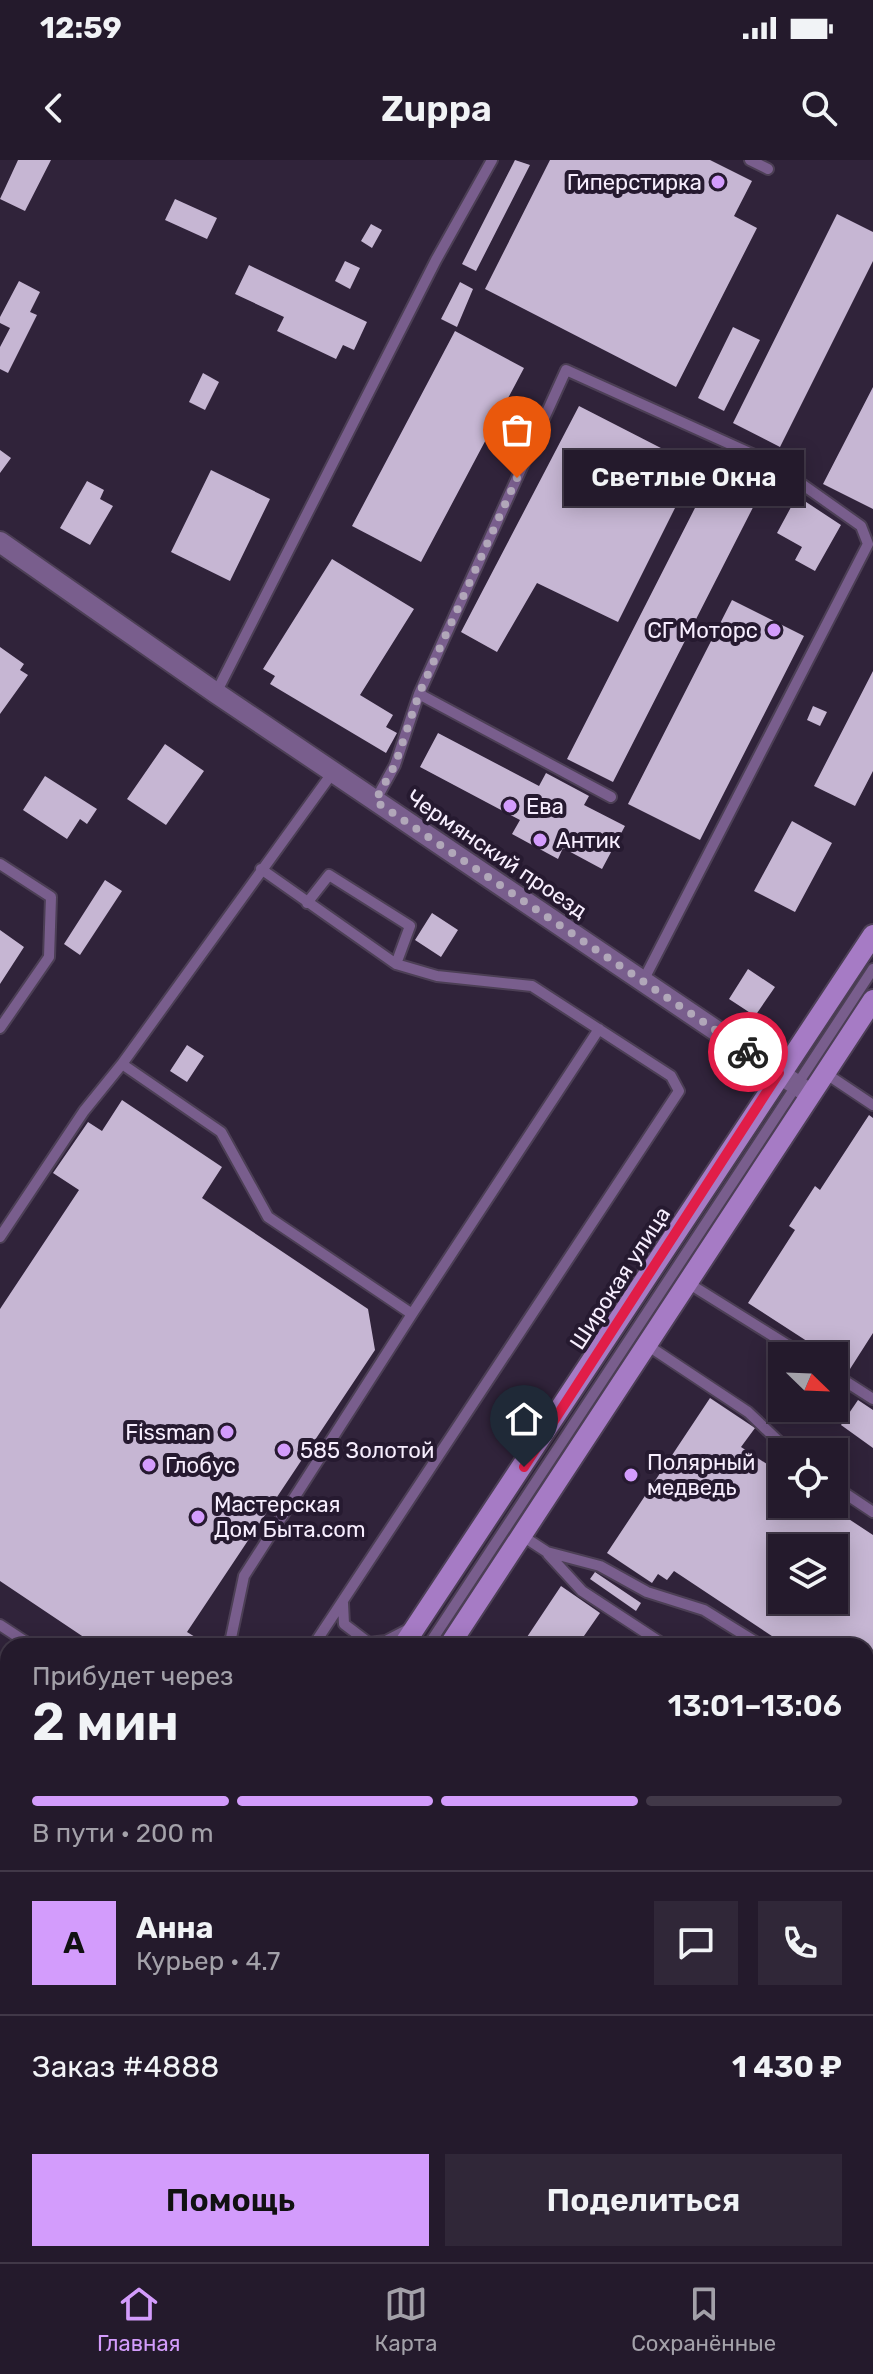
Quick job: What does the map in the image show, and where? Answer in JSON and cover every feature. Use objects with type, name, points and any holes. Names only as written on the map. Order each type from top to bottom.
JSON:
[{"type":"main road","name":"Широкая улица","points":[[454,1638],[688,1283],[795,1084],[843,979],[873,935]]},
{"type":"main road","points":[[843,979],[839,993],[850,1004],[873,998]]},
{"type":"main road","name":"Широкая улица","points":[[408,1638],[681,1229],[795,1084],[825,1073],[873,998]]},
{"type":"street","name":"Чермянский проезд","points":[[0,542],[216,693],[795,1084]]},
{"type":"lane","points":[[216,693],[436,260],[492,160]]},
{"type":"lane","points":[[750,160],[768,169]]},
{"type":"lane","points":[[375,801],[395,765],[419,694],[566,370],[772,463],[861,526],[868,544],[643,981]]},
{"type":"lane","points":[[419,694],[611,797]]},
{"type":"lane","points":[[0,1237],[84,1111],[122,1064],[333,772]]},
{"type":"lane","points":[[0,864],[51,897],[49,957],[0,1028]]},
{"type":"lane","points":[[261,869],[396,964],[437,976],[532,986],[671,1076],[679,1091],[318,1638]]},
{"type":"lane","points":[[307,903],[329,875],[410,926],[396,964]]},
{"type":"lane","name":"Широкая улица","points":[[433,1638],[873,969]]},
{"type":"lane","points":[[231,1638],[244,1576],[599,1029]]},
{"type":"lane","points":[[122,1064],[221,1132],[268,1217],[412,1314]]},
{"type":"lane","points":[[825,1073],[873,1105]]},
{"type":"lane","points":[[688,1283],[783,1342]]},
{"type":"lane","points":[[647,1345],[748,1412],[775,1438]]},
{"type":"lane","points":[[848,1383],[873,1399]]},
{"type":"lane","points":[[848,1495],[873,1512]]},
{"type":"lane","points":[[521,1535],[547,1552],[582,1591],[654,1638]]},
{"type":"lane","points":[[547,1552],[600,1566],[647,1592],[704,1610],[749,1638]]},
{"type":"lane","points":[[343,1602],[344,1624],[362,1638]]},
{"type":"lane","points":[[391,1638],[420,1620]]},
{"type":"lane","points":[[0,1625],[20,1638]]},
{"type":"building","points":[[18,160],[51,160],[25,211],[0,199]]},
{"type":"building","points":[[515,160],[530,165],[476,271],[462,264]]},
{"type":"building","points":[[550,160],[710,160],[752,181],[734,216],[757,228],[676,387],[485,289]]},
{"type":"building","points":[[175,199],[217,218],[207,239],[165,220]]},
{"type":"building","points":[[837,214],[873,232],[873,261],[780,447],[733,423]]},
{"type":"building","points":[[371,224],[382,230],[372,248],[361,241]]},
{"type":"building","points":[[345,261],[360,268],[350,289],[335,281]]},
{"type":"building","points":[[249,265],[367,322],[354,350],[343,345],[336,359],[277,331],[284,317],[235,294]]},
{"type":"building","points":[[19,281],[40,292],[30,312],[37,315],[8,373],[0,369],[0,347],[10,328],[0,323],[0,317]]},
{"type":"building","points":[[460,282],[473,289],[457,327],[441,319]]},
{"type":"building","points":[[733,327],[760,340],[724,411],[698,398]]},
{"type":"building","points":[[455,331],[524,368],[421,562],[352,526]]},
{"type":"building","points":[[203,373],[219,382],[205,410],[189,402]]},
{"type":"building","points":[[873,387],[873,509],[823,484]]},
{"type":"building","points":[[579,406],[696,466],[618,622],[537,583],[497,652],[461,632]]},
{"type":"building","points":[[0,450],[11,458],[0,473]]},
{"type":"building","points":[[723,453],[769,476],[613,782],[567,759]]},
{"type":"building","points":[[211,470],[270,499],[230,581],[171,552]]},
{"type":"building","points":[[87,481],[104,490],[100,499],[113,506],[90,545],[60,528]]},
{"type":"building","points":[[797,496],[841,525],[815,571],[795,560],[802,547],[777,533]]},
{"type":"building","points":[[332,559],[414,609],[360,695],[393,715],[386,727],[397,733],[386,753],[270,684],[275,676],[263,669]]},
{"type":"building","points":[[732,600],[804,636],[700,840],[628,804]]},
{"type":"building","points":[[0,647],[24,664],[20,670],[28,675],[0,714]]},
{"type":"building","points":[[873,671],[873,771],[855,806],[814,786]]},
{"type":"building","points":[[813,706],[827,712],[820,726],[807,720]]},
{"type":"building","points":[[438,733],[539,786],[546,773],[589,796],[584,805],[625,826],[602,869],[563,848],[558,859],[512,834],[520,820],[420,767]]},
{"type":"building","points":[[165,744],[204,771],[166,825],[127,799]]},
{"type":"building","points":[[45,776],[97,809],[87,824],[80,819],[67,839],[23,810]]},
{"type":"building","points":[[792,821],[832,843],[795,912],[754,891]]},
{"type":"building","points":[[105,880],[122,891],[80,955],[64,944]]},
{"type":"building","points":[[432,913],[458,930],[441,957],[415,940]]},
{"type":"building","points":[[0,930],[24,947],[0,984]]},
{"type":"building","points":[[748,969],[775,987],[755,1016],[729,999]]},
{"type":"building","points":[[187,1045],[204,1056],[187,1082],[170,1071]]},
{"type":"building","name":"Глобус","points":[[122,1100],[222,1167],[202,1198],[368,1309],[375,1350],[187,1632],[197,1638],[85,1638],[0,1581],[0,1309],[79,1190],[53,1173],[88,1122],[102,1131]]},
{"type":"building","points":[[869,1115],[873,1118],[873,1333],[850,1369],[848,1342],[808,1342],[748,1303],[795,1230],[789,1226],[815,1186],[820,1190]]},
{"type":"building","points":[[710,1398],[755,1428],[741,1447],[768,1465],[768,1518],[847,1518],[873,1535],[873,1638],[775,1638],[674,1571],[667,1580],[658,1574],[652,1583],[607,1553]]},
{"type":"building","points":[[858,1400],[873,1410],[873,1448],[841,1425],[848,1422],[848,1415]]},
{"type":"building","points":[[595,1572],[641,1603],[636,1611],[590,1579]]},
{"type":"building","points":[[561,1586],[600,1613],[583,1638],[526,1638]]},
{"type":"way so far","points":[[517,478],[419,694],[395,765],[375,801],[748,1052]]},
{"type":"place","name":"Гиперстирка","points":[[718,182]]},
{"type":"place","name":"Светлые Окна","points":[[517,478]]},
{"type":"place","name":"СГ Моторс","points":[[774,630]]},
{"type":"place","name":"Ева","points":[[510,806]]},
{"type":"place","name":"Антик","points":[[540,840]]},
{"type":"place","name":"Fissman","points":[[227,1432]]},
{"type":"place","name":"585 Золотой","points":[[284,1450]]},
{"type":"place","name":"Глобус","points":[[149,1465]]},
{"type":"place","name":"Полярный медведь","points":[[631,1475]]},
{"type":"place","name":"Мастерская Дом Быта.com","points":[[198,1517]]},
{"type":"route","points":[[524,1467],[705,1193],[779,1073],[748,1052]]}]
